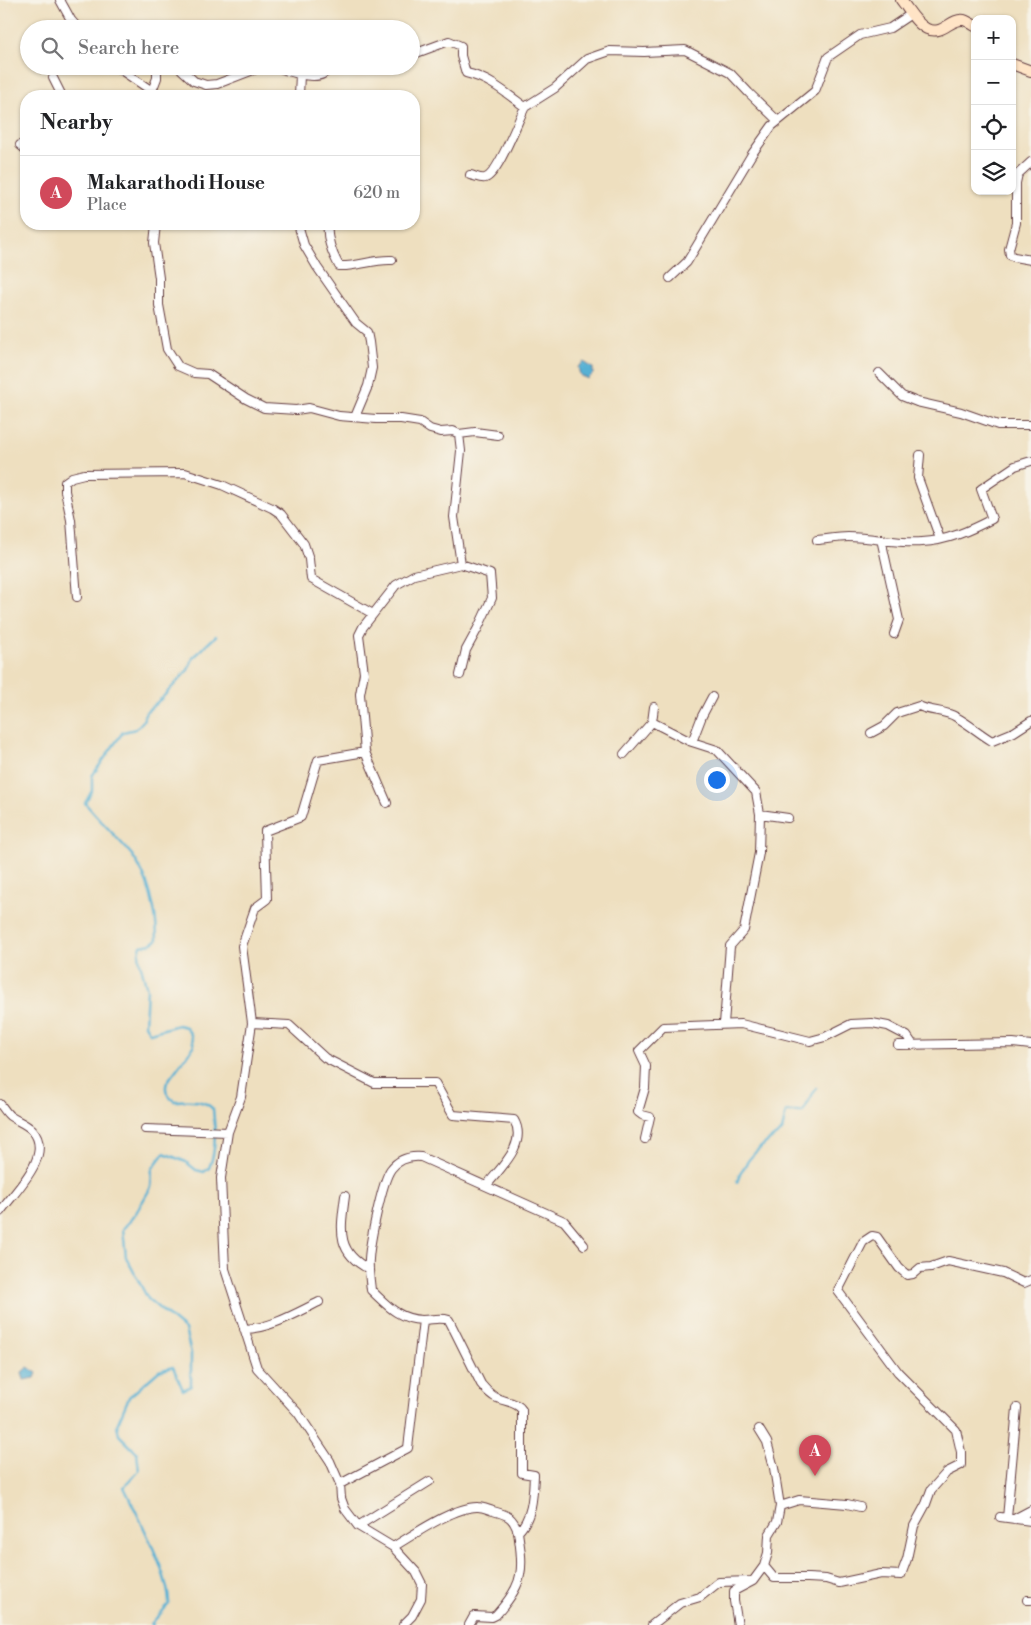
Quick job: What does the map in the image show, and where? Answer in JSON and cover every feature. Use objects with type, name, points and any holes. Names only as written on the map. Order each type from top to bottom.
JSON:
[{"type":"main road","points":[[901,0],[916,21],[928,30],[943,30],[953,22],[964,20],[971,24]]},
{"type":"main road","points":[[1016,65],[1031,71]]},
{"type":"street","points":[[60,0],[70,20]]},
{"type":"street","points":[[670,278],[688,262],[752,154],[772,126],[815,91],[828,57],[860,35],[890,28],[911,14]]},
{"type":"street","points":[[420,52],[449,41],[461,46],[461,56],[466,73],[480,76],[524,108]]},
{"type":"street","points":[[470,175],[484,178],[492,175],[513,136],[524,108],[555,88],[587,59],[610,51],[685,50],[730,73],[778,120]]},
{"type":"street","points":[[127,75],[147,90]]},
{"type":"street","points":[[153,90],[157,75]]},
{"type":"street","points":[[188,75],[194,81],[206,86],[240,75]]},
{"type":"street","points":[[299,90],[300,75]]},
{"type":"street","points":[[52,78],[59,90]]},
{"type":"street","points":[[1031,162],[1018,174],[1016,183],[1016,223],[1009,249],[1010,255],[1014,257],[1031,260]]},
{"type":"street","points":[[155,230],[154,243],[159,305],[167,349],[178,366],[194,373],[208,374],[246,399],[264,408],[296,410],[309,408],[339,416],[420,422],[430,429],[441,432],[453,430],[459,434],[475,432],[498,435]]},
{"type":"street","points":[[300,230],[304,245],[317,267],[356,323],[367,332],[372,368],[368,386],[355,418]]},
{"type":"street","points":[[327,230],[331,251],[339,266],[349,267],[378,259],[392,260]]},
{"type":"street","points":[[879,373],[902,396],[917,402],[961,412],[998,425],[1031,425]]},
{"type":"street","points":[[459,434],[461,451],[454,517],[461,564]]},
{"type":"street","points":[[920,455],[918,478],[940,539]]},
{"type":"street","points":[[817,540],[847,537],[881,539],[895,542],[923,542],[972,529],[992,519],[981,489],[1015,466],[1031,461]]},
{"type":"street","points":[[77,597],[71,520],[65,482],[72,477],[84,474],[185,473],[222,485],[276,511],[304,544],[309,559],[311,579],[373,614]]},
{"type":"street","points":[[881,539],[899,620],[894,634]]},
{"type":"street","points":[[387,803],[365,752],[360,694],[364,673],[359,635],[396,585],[414,575],[461,564],[490,574],[492,598],[466,650],[460,674]]},
{"type":"street","points":[[692,742],[712,697]]},
{"type":"street","points":[[871,733],[884,726],[897,713],[919,706],[928,711],[946,713],[956,717],[992,741],[1014,732],[1031,721]]},
{"type":"street","points":[[624,754],[652,722],[654,707]]},
{"type":"street","points":[[652,722],[692,742],[717,750],[756,792],[760,814],[759,853],[744,930],[730,946],[724,1024]]},
{"type":"street","points":[[365,752],[318,760],[301,817],[265,831],[267,899],[254,908],[242,946],[252,1022],[241,1098],[224,1132],[221,1178],[225,1269],[258,1368],[298,1413],[330,1461],[340,1484],[344,1509],[358,1526],[393,1547],[416,1572],[422,1584],[421,1599],[412,1616],[403,1625]]},
{"type":"street","points":[[760,814],[788,818]]},
{"type":"street","points":[[252,1022],[289,1024],[324,1058],[374,1083],[435,1083],[453,1114],[514,1120],[517,1125],[516,1147],[487,1186]]},
{"type":"street","points":[[645,1139],[650,1117],[638,1112],[645,1088],[646,1066],[639,1050],[663,1027],[740,1024],[810,1041],[825,1037],[851,1024],[872,1023],[888,1026],[907,1036],[913,1045]]},
{"type":"street","points":[[898,1045],[1013,1043],[1031,1045]]},
{"type":"street","points":[[0,1104],[8,1115],[24,1123],[39,1140],[39,1150],[33,1169],[0,1212]]},
{"type":"street","points":[[0,1120],[8,1115]]},
{"type":"street","points":[[144,1129],[224,1132]]},
{"type":"street","points":[[518,1532],[527,1522],[533,1498],[534,1475],[522,1473],[522,1410],[519,1406],[496,1398],[481,1384],[449,1320],[442,1318],[411,1319],[398,1314],[371,1290],[370,1253],[380,1202],[390,1170],[400,1160],[410,1156],[421,1157],[564,1222],[584,1245]]},
{"type":"street","points":[[345,1196],[341,1229],[346,1248],[357,1263],[369,1269]]},
{"type":"street","points":[[764,1566],[774,1578],[826,1579],[839,1583],[882,1574],[901,1575],[907,1559],[914,1526],[931,1490],[947,1472],[961,1465],[961,1452],[956,1430],[898,1372],[838,1291],[863,1242],[872,1236],[877,1237],[899,1268],[907,1275],[913,1274],[920,1268],[931,1267],[948,1261],[1003,1272],[1024,1283],[1031,1280]]},
{"type":"street","points":[[244,1329],[269,1325],[319,1302]]},
{"type":"street","points":[[340,1484],[408,1448],[424,1320]]},
{"type":"street","points":[[1007,1518],[1017,1408]]},
{"type":"street","points":[[738,1625],[734,1591],[753,1581],[764,1566],[768,1554],[769,1535],[777,1522],[780,1506],[774,1468],[767,1442],[759,1429]]},
{"type":"street","points":[[358,1526],[430,1481]]},
{"type":"street","points":[[780,1506],[798,1500],[847,1504],[860,1507]]},
{"type":"street","points":[[393,1547],[443,1518],[477,1507],[505,1514],[515,1522],[520,1551],[521,1575],[518,1583],[496,1616],[474,1616],[469,1625]]},
{"type":"street","points":[[1007,1518],[1031,1510]]},
{"type":"street","points":[[1007,1518],[1031,1521]]},
{"type":"street","points":[[652,1625],[680,1603],[700,1597],[719,1582],[753,1581]]},
{"type":"water","points":[[584,362],[593,368],[593,374],[588,379],[580,375],[578,367]]},
{"type":"water","points":[[28,1367],[37,1373],[35,1378],[24,1380],[22,1372]]},
{"type":"waterway","points":[[153,1625],[151,1624],[169,1604],[168,1591],[152,1545],[124,1487],[139,1471],[137,1453],[119,1435],[117,1425],[129,1397],[159,1371],[173,1367],[183,1390],[191,1386],[191,1353],[185,1330],[148,1299],[126,1257],[123,1229],[136,1213],[151,1187],[152,1169],[164,1153],[186,1162],[196,1170],[204,1172],[209,1168],[214,1146],[214,1116],[213,1109],[209,1105],[195,1101],[174,1101],[167,1093],[167,1082],[194,1046],[191,1035],[186,1027],[178,1025],[150,1033],[145,1025],[147,989],[139,953],[141,946],[151,944],[157,940],[154,907],[138,864],[85,803],[92,791],[92,776],[123,732],[136,729],[143,721],[146,712],[188,670],[193,658],[216,636]]},
{"type":"waterway","points":[[737,1182],[740,1173],[749,1159],[782,1131],[786,1112],[803,1112],[816,1088]]},
{"type":"place","name":"Makarathodi House","points":[[815,1476]]}]
